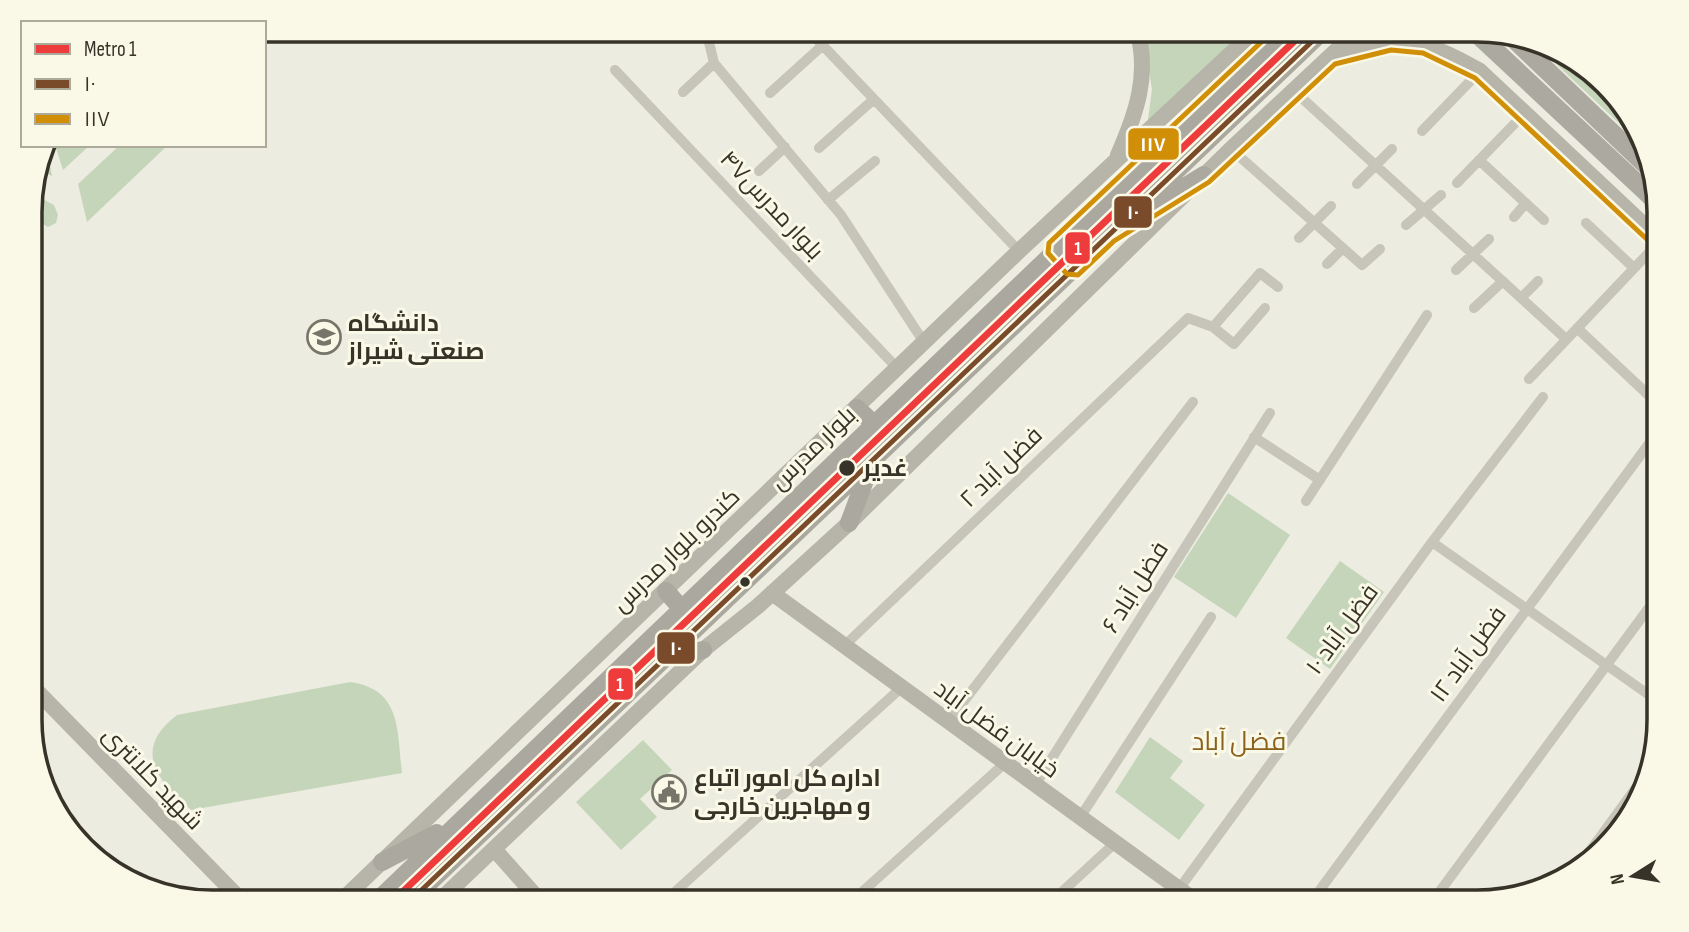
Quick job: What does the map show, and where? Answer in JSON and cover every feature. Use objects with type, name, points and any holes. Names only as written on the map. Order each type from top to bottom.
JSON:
[{"type":"highway","points":[[1486,42],[1646,192]]},
{"type":"highway","points":[[1525,49],[1638,158]]},
{"type":"main road","points":[[1114,163],[1135,118],[1143,65],[1139,42]]},
{"type":"main road","name":"کندرو بلوار مدرس","points":[[353,890],[1019,251],[1243,42]]},
{"type":"main road","name":"بلوار مدرس","points":[[388,890],[1273,42]]},
{"type":"main road","name":"بلوار مدرس","points":[[422,890],[1311,42]]},
{"type":"main road","points":[[451,890],[703,650],[772,593],[849,523],[1204,175],[1346,42]]},
{"type":"main road","points":[[1331,56],[1385,42]]},
{"type":"main road","points":[[1413,42],[1437,48],[1480,71],[1647,229]]},
{"type":"main road","points":[[1109,234],[1204,175]]},
{"type":"main road","points":[[1056,249],[1073,268]]},
{"type":"main road","points":[[857,408],[874,424]]},
{"type":"main road","points":[[849,523],[872,460]]},
{"type":"main road","points":[[666,591],[681,608]]},
{"type":"main road","name":"خیابان فضل آباد","points":[[772,593],[1179,889]]},
{"type":"main road","points":[[667,657],[703,650]]},
{"type":"main road","name":"شهید کلانتری","points":[[42,696],[231,890]]},
{"type":"main road","points":[[382,862],[456,823]]},
{"type":"main road","points":[[494,849],[530,890]]},
{"type":"street","points":[[709,42],[714,63],[828,200],[925,344]]},
{"type":"street","points":[[820,42],[1019,251]]},
{"type":"street","points":[[769,93],[823,45]]},
{"type":"street","points":[[683,92],[714,63]]},
{"type":"street","name":"بلوار مدرس۴۷","points":[[615,70],[898,369]]},
{"type":"street","points":[[1422,131],[1480,71]]},
{"type":"street","points":[[1293,90],[1566,340]]},
{"type":"street","points":[[819,148],[874,99]]},
{"type":"street","points":[[1457,183],[1524,114]]},
{"type":"street","points":[[759,171],[785,147]]},
{"type":"street","points":[[1231,149],[1362,265],[1380,248]]},
{"type":"street","points":[[1357,184],[1392,149]]},
{"type":"street","points":[[1479,160],[1544,220]]},
{"type":"street","points":[[828,200],[875,161]]},
{"type":"street","points":[[1406,225],[1441,195]]},
{"type":"street","points":[[1514,217],[1526,203]]},
{"type":"street","points":[[1299,238],[1331,206]]},
{"type":"street","points":[[1586,223],[1634,268]]},
{"type":"street","points":[[1456,270],[1489,239]]},
{"type":"street","points":[[1327,264],[1343,248]]},
{"type":"street","points":[[1529,379],[1647,253]]},
{"type":"street","points":[[1265,308],[1234,344],[1213,327],[1260,273],[1278,287]]},
{"type":"street","points":[[1474,308],[1503,281]]},
{"type":"street","points":[[1521,298],[1538,281]]},
{"type":"street","points":[[1306,501],[1427,315]]},
{"type":"street","name":"فضل آباد ۲","points":[[844,646],[1188,318],[1213,327]]},
{"type":"street","points":[[1577,328],[1647,393]]},
{"type":"street","name":"فضل آباد ۱۰","points":[[1179,889],[1432,542],[1543,397]]},
{"type":"street","points":[[948,722],[1193,402]]},
{"type":"street","name":"فضل آباد ۶","points":[[1035,785],[1270,413]]},
{"type":"street","points":[[1254,437],[1320,480]]},
{"type":"street","name":"فضل آباد ۱۲","points":[[1320,890],[1647,446]]},
{"type":"street","points":[[1432,542],[1647,694]]},
{"type":"street","points":[[1441,890],[1647,610]]},
{"type":"street","points":[[1081,816],[1211,617]]},
{"type":"street","points":[[677,890],[901,688]]},
{"type":"street","points":[[864,890],[1005,763]]},
{"type":"street","points":[[1601,836],[1627,801]]},
{"type":"street","points":[[1064,890],[1115,843]]},
{"type":"green space","points":[[1144,42],[1237,42],[1147,127],[1152,89]]},
{"type":"green space","points":[[1552,60],[1581,77],[1597,92],[1612,108],[1625,129]]},
{"type":"green space","points":[[56,147],[88,147],[63,170]]},
{"type":"green space","points":[[118,147],[166,147],[87,222],[78,184]]},
{"type":"green space","points":[[49,163],[52,176],[47,174]]},
{"type":"green space","points":[[43,199],[54,205],[58,215],[56,223],[48,227],[42,222]]},
{"type":"green space","points":[[1228,493],[1290,535],[1236,618],[1174,577]]},
{"type":"green space","points":[[1340,561],[1384,592],[1330,669],[1286,638]]},
{"type":"green space","points":[[350,682],[367,686],[379,693],[388,703],[397,728],[402,773],[191,810],[168,788],[154,765],[155,741],[163,728],[177,715]]},
{"type":"green space","points":[[1150,737],[1183,761],[1170,778],[1205,805],[1179,840],[1115,792]]},
{"type":"green space","points":[[643,740],[672,770],[640,799],[657,817],[621,850],[576,802]]},
{"type":"metro line","name":"1","points":[[405,890],[1293,42]]},
{"type":"transit line","name":"۱۱۷","points":[[1261,42],[1049,243],[1048,253],[1067,274],[1078,275],[1114,241],[1209,182],[1335,64],[1391,50],[1423,53],[1475,78],[1647,239]]},
{"type":"transit line","name":"۱۰","points":[[422,890],[1311,42]]},
{"type":"place","name":"دانشگاه صنعتی شیراز","points":[[324,337]]},
{"type":"place","name":"غدیر","points":[[847,468]]},
{"type":"place","name":"اداره کل امور اتباع و مهاجرین خارجی","points":[[669,792]]},
{"type":"district","name":"فضل آباد","points":[[1239,741]]}]
